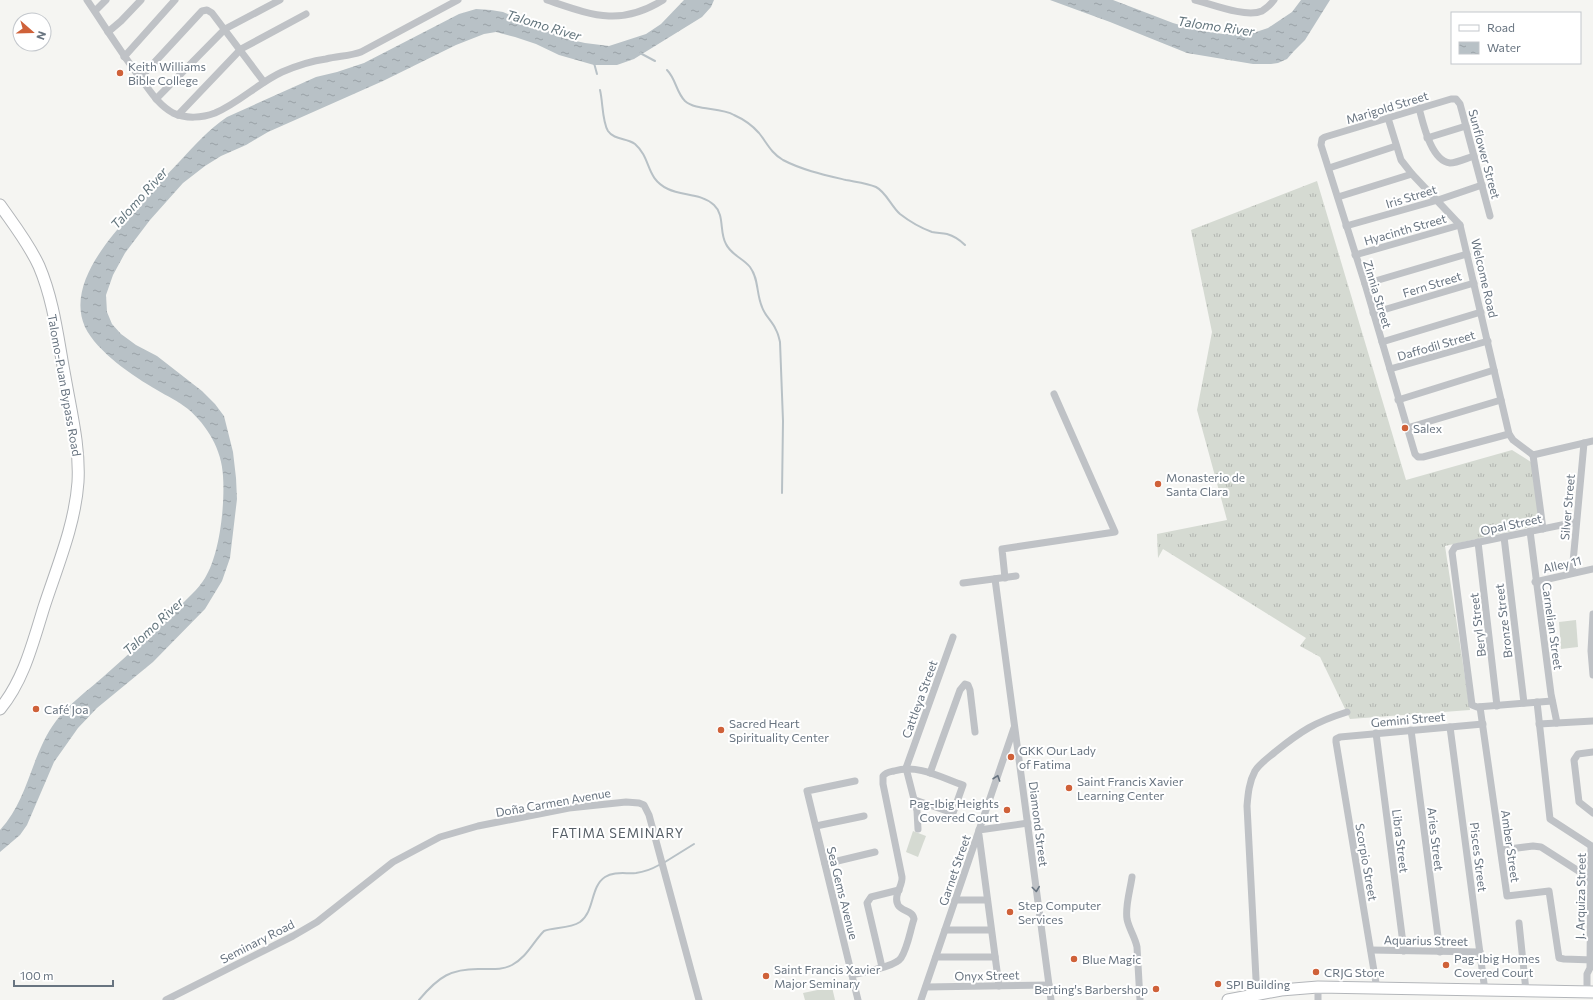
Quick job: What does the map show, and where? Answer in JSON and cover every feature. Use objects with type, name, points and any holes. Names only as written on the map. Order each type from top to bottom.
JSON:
[{"type":"main road","name":"Talomo-Puan Bypass Road","points":[[0,205],[29,246],[39,266],[47,289],[56,329],[77,446],[78,465],[72,518],[61,556],[25,665],[14,690],[0,709]]},
{"type":"main road","points":[[1228,1000],[1257,997],[1294,988],[1591,992]]},
{"type":"street","points":[[87,0],[124,57],[156,99],[168,110],[178,115],[198,117],[216,112],[264,82],[285,71],[314,61],[351,56],[362,52],[458,0]]},
{"type":"street","points":[[95,11],[106,0]]},
{"type":"street","points":[[108,32],[141,0]]},
{"type":"street","points":[[124,57],[175,0]]},
{"type":"street","points":[[156,99],[225,29],[280,0]]},
{"type":"street","points":[[547,0],[583,11],[611,17],[634,14],[663,0]]},
{"type":"street","points":[[1195,0],[1249,13],[1262,11],[1274,0]]},
{"type":"street","points":[[140,78],[204,10],[207,10],[212,13],[241,49],[264,82]]},
{"type":"street","points":[[178,115],[241,49],[306,14]]},
{"type":"street","name":"Marigold Street","points":[[1325,137],[1419,108],[1456,99]]},
{"type":"street","name":"Sunflower Street","points":[[1456,99],[1460,104],[1490,216]]},
{"type":"street","points":[[1419,108],[1431,147],[1445,162],[1452,163],[1474,156]]},
{"type":"street","name":"Welcome Road","points":[[1388,118],[1401,160],[1412,174],[1460,225],[1509,434]]},
{"type":"street","points":[[1427,138],[1466,126]]},
{"type":"street","name":"Zinnia Street","points":[[1325,137],[1322,139],[1321,145],[1365,284],[1415,454],[1418,457],[1423,457],[1509,434]]},
{"type":"street","points":[[1329,168],[1396,146]]},
{"type":"street","points":[[1338,197],[1412,174]]},
{"type":"street","name":"Iris Street","points":[[1346,226],[1438,200],[1482,185]]},
{"type":"street","name":"Hyacinth Street","points":[[1355,255],[1460,225]]},
{"type":"street","points":[[1365,284],[1468,254]]},
{"type":"street","name":"Fern Street","points":[[1373,313],[1474,283]]},
{"type":"street","points":[[1382,342],[1481,312]]},
{"type":"street","name":"Daffodil Street","points":[[1390,369],[1488,341]]},
{"type":"street","points":[[1398,400],[1494,370]]},
{"type":"street","points":[[1005,578],[1002,549],[1114,532],[1054,394]]},
{"type":"street","points":[[1407,428],[1501,400]]},
{"type":"street","points":[[1509,434],[1514,440],[1533,455],[1543,529]]},
{"type":"street","points":[[1533,455],[1593,441]]},
{"type":"street","name":"Silver Street","points":[[1572,574],[1584,443]]},
{"type":"street","name":"Opal Street","points":[[1452,550],[1478,542],[1576,522]]},
{"type":"street","name":"Carnelian Street","points":[[1530,531],[1535,582],[1552,701],[1557,723]]},
{"type":"street","name":"Bronze Street","points":[[1504,537],[1524,704]]},
{"type":"street","name":"Beryl Street","points":[[1478,542],[1497,706]]},
{"type":"street","name":"Amber Street","points":[[1452,550],[1472,703],[1474,707],[1480,707],[1508,896],[1549,892],[1559,958],[1564,960],[1591,960]]},
{"type":"street","name":"Alley 11","points":[[1535,582],[1593,569]]},
{"type":"street","points":[[963,583],[1016,576]]},
{"type":"street","name":"Diamond Street","points":[[995,579],[1051,1000]]},
{"type":"street","points":[[1593,614],[1591,651],[1593,675]]},
{"type":"street","name":"Cattleya Street","points":[[906,768],[953,637]]},
{"type":"street","points":[[930,773],[960,690],[965,684],[968,685],[970,690],[975,732]]},
{"type":"street","points":[[1480,707],[1552,701]]},
{"type":"street","name":"J. Arquiza Street","points":[[1537,702],[1550,819],[1592,846],[1591,960],[1590,968],[1587,974],[1591,992]]},
{"type":"street","points":[[1257,997],[1247,806],[1251,779],[1261,764],[1307,728],[1348,712]]},
{"type":"street","points":[[1539,724],[1593,721]]},
{"type":"street","name":"Gemini Street","points":[[1336,739],[1339,737],[1376,733],[1483,724]]},
{"type":"street","name":"Garnet Street","points":[[921,1000],[1015,725]]},
{"type":"street","name":"Pisces Street","points":[[1450,727],[1485,991]]},
{"type":"street","name":"Aries Street","points":[[1411,730],[1440,952]]},
{"type":"street","name":"Libra Street","points":[[1376,733],[1404,951]]},
{"type":"street","name":"Scorpio Street","points":[[1336,739],[1378,989]]},
{"type":"street","points":[[1593,752],[1578,754],[1574,761],[1580,804],[1593,813]]},
{"type":"street","points":[[906,768],[915,800],[918,816],[918,828]]},
{"type":"street","points":[[852,975],[899,961],[902,958],[914,919],[911,914],[898,905],[897,899],[902,885],[902,877],[882,779],[885,773],[906,768],[913,768],[963,785],[953,813],[915,800]]},
{"type":"street","name":"Sea Gems Avenue","points":[[855,781],[807,791],[858,1000]]},
{"type":"street","name":"Doña Carmen Avenue","points":[[353,894],[393,862],[424,844],[453,832],[569,808],[613,802],[638,803],[644,805],[649,815],[698,1000]]},
{"type":"street","points":[[816,826],[864,816]]},
{"type":"street","points":[[999,986],[979,831],[1028,823]]},
{"type":"street","points":[[1501,850],[1533,846],[1540,847],[1591,879]]},
{"type":"street","points":[[825,864],[874,852]]},
{"type":"street","points":[[1132,877],[1127,919],[1137,947],[1140,1000]]},
{"type":"street","points":[[882,967],[867,903],[871,897],[899,890]]},
{"type":"street","name":"Seminary Road","points":[[166,1000],[293,936],[317,922],[353,894]]},
{"type":"street","points":[[955,900],[987,900]]},
{"type":"street","points":[[1519,923],[1526,991]]},
{"type":"street","points":[[945,930],[991,930]]},
{"type":"street","name":"Aquarius Street","points":[[1371,950],[1480,952]]},
{"type":"street","points":[[936,957],[995,958]]},
{"type":"street","name":"Onyx Street","points":[[926,986],[1049,985]]},
{"type":"street","points":[[1318,988],[1318,1000]]},
{"type":"green space","points":[[1317,181],[1406,480],[1512,450],[1531,462],[1540,525],[1445,546],[1470,710],[1350,719],[1320,657],[1300,646],[1306,638],[1163,549],[1158,558],[1157,534],[1227,520],[1197,410],[1212,332],[1191,230]]},
{"type":"green space","points":[[1576,620],[1578,647],[1561,649],[1559,622]]},
{"type":"green space","points":[[913,831],[926,836],[918,857],[906,852]]},
{"type":"green space","points":[[832,987],[835,1000],[805,1000],[803,993]]},
{"type":"water","points":[[684,0],[714,0],[711,7],[702,17],[634,59],[617,65],[594,65],[559,55],[536,44],[496,32],[484,34],[456,45],[383,81],[268,132],[246,145],[221,156],[183,183],[150,220],[125,253],[113,275],[106,295],[107,312],[112,324],[121,334],[136,345],[157,356],[202,391],[224,416],[233,452],[237,499],[230,558],[222,581],[205,609],[153,662],[97,708],[78,728],[54,762],[27,825],[20,835],[0,852],[0,830],[10,818],[17,805],[41,748],[56,721],[72,703],[103,677],[177,609],[199,586],[210,568],[218,543],[222,514],[223,476],[220,457],[207,430],[195,415],[184,406],[137,378],[116,363],[98,345],[85,327],[81,312],[81,296],[85,281],[100,252],[110,238],[197,143],[227,117],[316,77],[364,63],[459,14],[476,9],[503,12],[567,39],[609,46],[646,34],[661,24]]},
{"type":"water","points":[[1050,0],[1113,0],[1173,23],[1197,30],[1223,34],[1250,34],[1268,28],[1292,12],[1301,0],[1330,0],[1305,40],[1287,59],[1278,63],[1253,64],[1187,53]]},
{"type":"waterway","points":[[640,53],[655,61]]},
{"type":"waterway","points":[[594,63],[597,74]]},
{"type":"waterway","points":[[667,70],[685,101],[702,108],[722,111],[744,120],[759,133],[772,151],[783,160],[814,172],[876,187],[883,192],[897,211],[907,219],[932,232],[952,236],[965,245]]},
{"type":"waterway","points":[[600,90],[605,122],[608,131],[614,136],[635,144],[644,156],[652,174],[661,185],[673,191],[703,198],[714,205],[720,214],[724,239],[728,248],[750,267],[755,276],[762,307],[775,327],[780,342],[783,421],[782,493]]},
{"type":"waterway","points":[[665,862],[694,844]]},
{"type":"waterway","points":[[419,1000],[432,985],[453,972],[471,969],[497,969],[509,967],[526,954],[544,931],[567,927],[580,922],[588,912],[600,881],[605,877],[616,873],[642,872],[659,865]]},
{"type":"place","name":"Keith Williams Bible College","points":[[120,73]]},
{"type":"place","name":"Salex","points":[[1405,428]]},
{"type":"place","name":"Monasterio de Santa Clara","points":[[1158,484]]},
{"type":"place","name":"Café Joa","points":[[36,709]]},
{"type":"place","name":"Sacred Heart Spirituality Center","points":[[721,730]]},
{"type":"place","name":"GKK Our Lady of Fatima","points":[[1011,757]]},
{"type":"place","name":"Saint Francis Xavier Learning Center","points":[[1069,788]]},
{"type":"place","name":"Pag-Ibig Heights Covered Court","points":[[1007,810]]},
{"type":"place","name":"Step Computer Services","points":[[1010,912]]},
{"type":"place","name":"Blue Magic","points":[[1074,959]]},
{"type":"place","name":"Pag-Ibig Homes Covered Court","points":[[1446,965]]},
{"type":"place","name":"CRJG Store","points":[[1316,972]]},
{"type":"place","name":"Saint Francis Xavier Major Seminary","points":[[766,976]]},
{"type":"place","name":"SPI Building","points":[[1218,984]]},
{"type":"place","name":"Berting's Barbershop","points":[[1156,989]]},
{"type":"district","name":"FATIMA SEMINARY","points":[[618,833]]},
{"type":"water label","name":"Talomo River","points":[[544,25]]},
{"type":"water label","name":"Talomo River","points":[[1216,26]]},
{"type":"water label","name":"Talomo River","points":[[139,198]]},
{"type":"water label","name":"Talomo River","points":[[153,626]]}]
